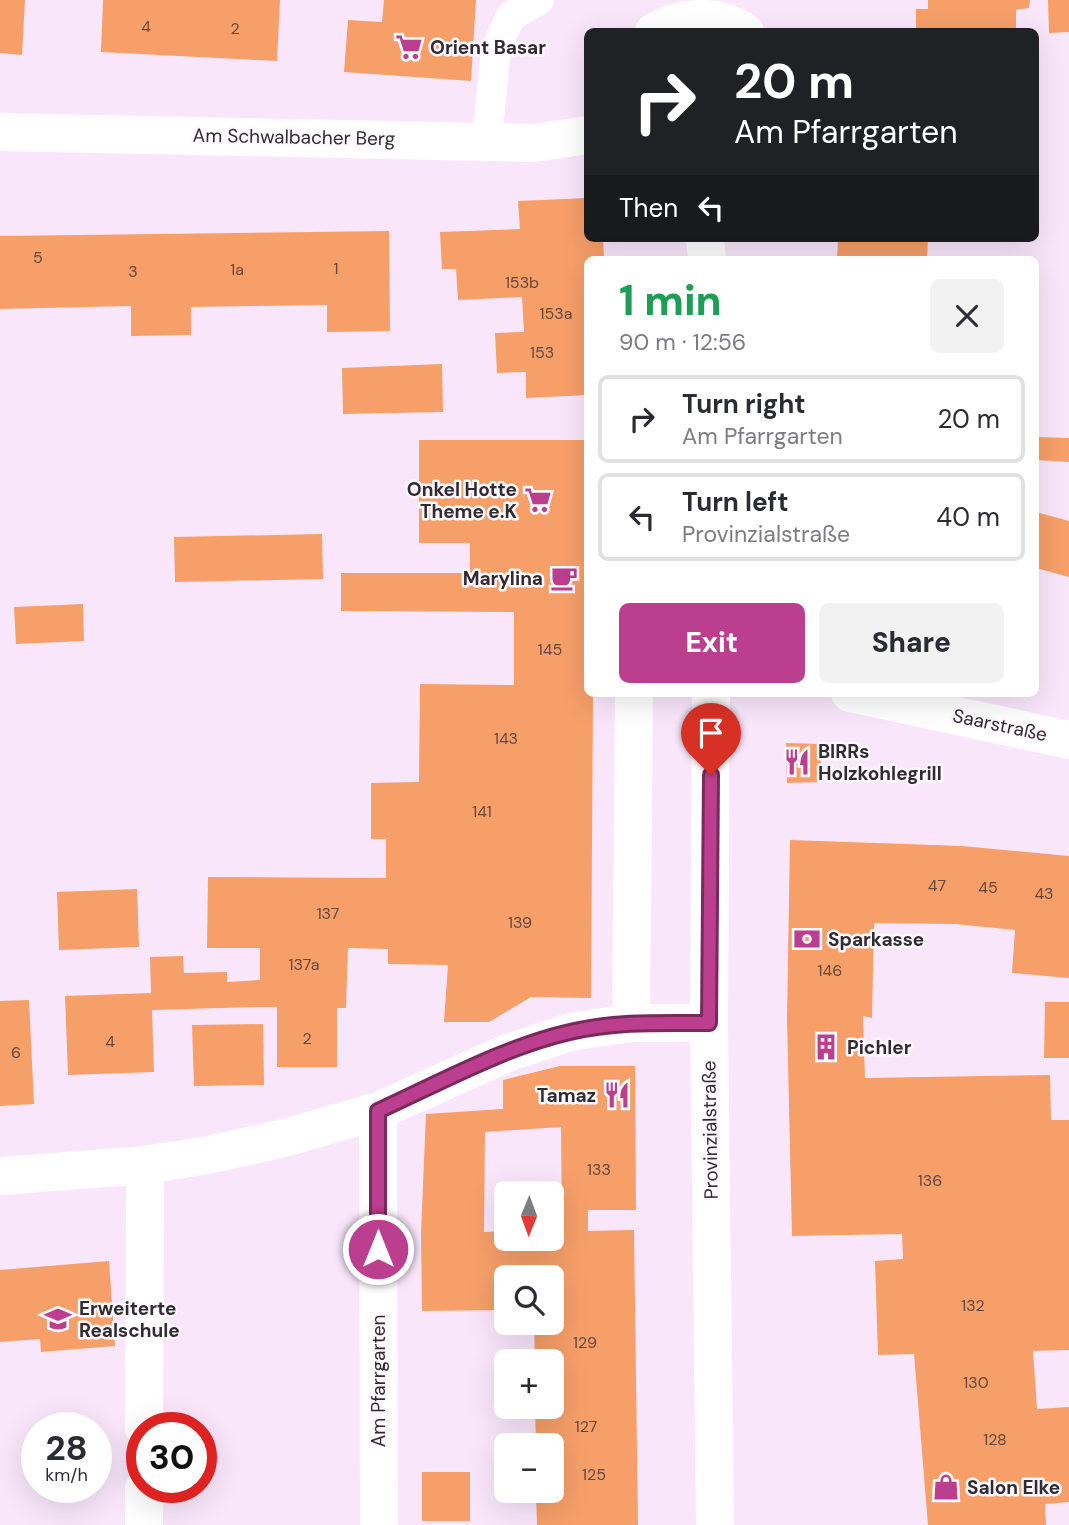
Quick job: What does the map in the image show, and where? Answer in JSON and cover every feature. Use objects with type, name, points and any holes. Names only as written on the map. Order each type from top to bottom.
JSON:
[{"type":"street","points":[[663,19],[742,20]]},
{"type":"street","name":"Am Schwalbacher Berg","points":[[0,132],[534,143],[584,136]]},
{"type":"street","points":[[631,1023],[634,697]]},
{"type":"street","name":"Provinzialstraße","points":[[712,697],[709,1023],[715,1525]]},
{"type":"street","name":"Saarstraße","points":[[869,697],[1069,740]]},
{"type":"street","points":[[0,1177],[145,1165],[208,1155],[275,1140],[378,1111],[507,1053],[570,1032],[631,1023],[709,1023]]},
{"type":"street","name":"Am Pfarrgarten","points":[[378,1111],[379,1525]]},
{"type":"street","points":[[144,1412],[145,1165]]},
{"type":"street","points":[[144,1503],[144,1525]]},
{"type":"lane","points":[[487,141],[496,48],[511,16],[539,0]]},
{"type":"building","points":[[0,0],[25,0],[22,55],[0,53]]},
{"type":"building","points":[[103,0],[280,0],[277,61],[101,52]]},
{"type":"building","name":"Orient Basar","points":[[384,0],[476,0],[471,81],[344,72],[348,20],[382,22]]},
{"type":"building","points":[[928,0],[1030,0],[1029,8],[1016,10],[1016,28],[916,28],[916,9],[928,9]]},
{"type":"building","points":[[1048,0],[1069,0],[1069,32],[1049,33]]},
{"type":"building","points":[[584,198],[584,242],[603,242],[604,256],[584,256],[584,395],[526,398],[526,372],[497,373],[495,333],[524,332],[522,297],[458,300],[456,269],[442,269],[440,232],[520,229],[518,201]]},
{"type":"building","points":[[389,231],[390,331],[327,332],[327,305],[191,307],[191,335],[131,336],[131,306],[0,309],[0,236]]},
{"type":"building","points":[[838,242],[928,242],[927,256],[837,256]]},
{"type":"building","points":[[442,364],[443,412],[343,414],[342,368]]},
{"type":"building","points":[[1039,437],[1069,438],[1069,462],[1039,460]]},
{"type":"building","points":[[419,440],[584,440],[584,697],[593,697],[591,998],[531,997],[489,1022],[444,1022],[448,965],[388,964],[388,949],[348,948],[346,1008],[337,1008],[337,1067],[277,1067],[277,1007],[152,1010],[154,1072],[68,1075],[65,996],[151,993],[150,957],[183,956],[184,973],[227,972],[227,982],[260,980],[260,948],[207,948],[208,877],[386,878],[386,839],[371,839],[371,783],[419,782],[420,684],[514,685],[514,612],[341,611],[341,573],[470,573],[470,543],[419,543]]},
{"type":"building","points":[[1039,513],[1069,521],[1069,577],[1039,569]]},
{"type":"building","points":[[322,534],[323,579],[175,582],[174,537]]},
{"type":"building","points":[[83,604],[84,641],[16,644],[14,607]]},
{"type":"building","points":[[786,743],[821,744],[821,782],[787,783]]},
{"type":"building","points":[[790,840],[962,846],[1069,856],[1069,978],[1012,973],[1015,930],[955,924],[874,923],[872,1018],[863,1016],[865,1078],[1050,1075],[1051,1120],[1069,1120],[1069,1350],[1033,1351],[1037,1409],[1069,1407],[1069,1502],[1045,1504],[1046,1525],[928,1525],[914,1354],[878,1355],[875,1261],[903,1259],[902,1234],[792,1236],[787,1019]]},
{"type":"building","points":[[137,889],[139,947],[59,950],[57,892]]},
{"type":"building","points":[[29,1000],[34,1104],[0,1106],[0,1001]]},
{"type":"building","points":[[1045,1002],[1069,1002],[1069,1058],[1044,1058]]},
{"type":"building","points":[[263,1024],[264,1085],[194,1086],[192,1025]]},
{"type":"building","points":[[560,1066],[635,1066],[636,1210],[588,1210],[588,1231],[634,1230],[638,1525],[537,1525],[536,1503],[564,1503],[564,1433],[536,1433],[535,1419],[564,1419],[564,1349],[535,1349],[534,1335],[564,1335],[564,1265],[494,1265],[494,1310],[422,1311],[421,1232],[426,1114],[503,1109],[503,1080]]},
{"type":"building","points":[[109,1261],[115,1346],[41,1352],[40,1339],[0,1342],[0,1270]]},
{"type":"building","points":[[422,1472],[470,1472],[470,1521],[422,1521]]},
{"type":"place","name":"Orient Basar","points":[[409,47]]},
{"type":"place","name":"Onkel Hotte Theme e.K","points":[[538,500]]},
{"type":"place","name":"Marylina","points":[[564,578]]},
{"type":"place","name":"BIRRs Holzkohlegrill","points":[[797,762]]},
{"type":"place","name":"Sparkasse","points":[[807,939]]},
{"type":"place","name":"Pichler","points":[[826,1047]]},
{"type":"place","name":"Tamaz","points":[[617,1095]]},
{"type":"place","name":"Erweiterte Realschule","points":[[58,1319]]},
{"type":"place","name":"Salon Elke","points":[[946,1487]]},
{"type":"route","points":[[378,1249],[378,1111],[507,1053],[570,1032],[631,1023],[709,1023],[711,775]]}]
